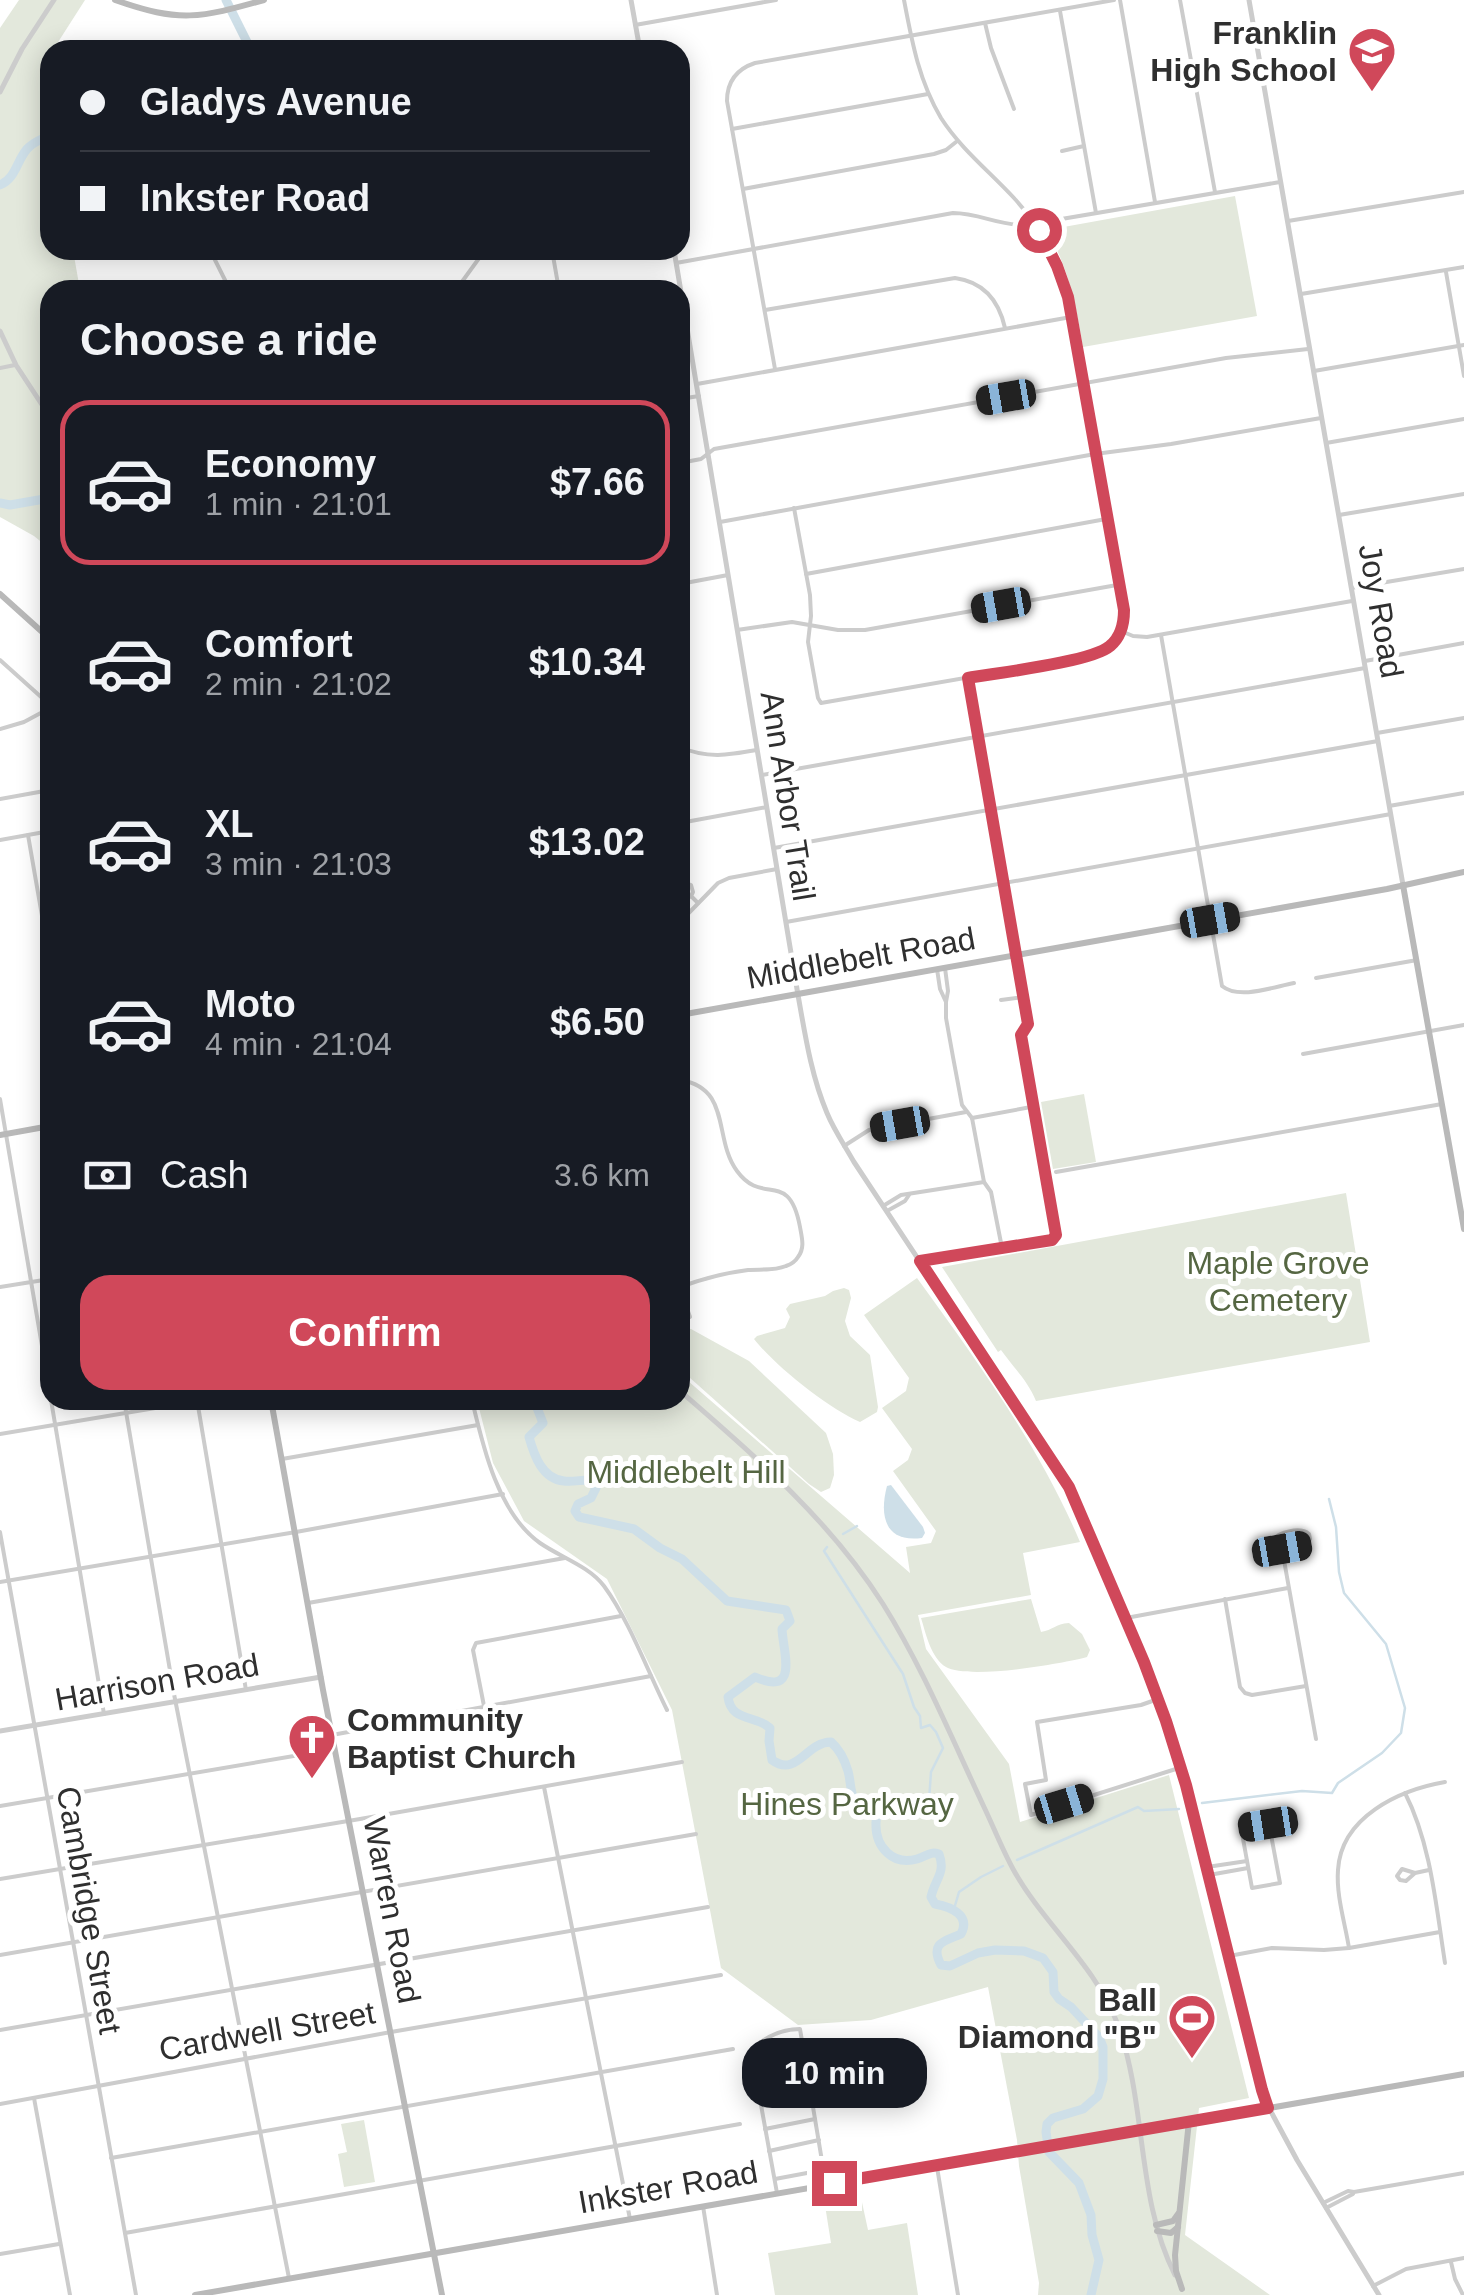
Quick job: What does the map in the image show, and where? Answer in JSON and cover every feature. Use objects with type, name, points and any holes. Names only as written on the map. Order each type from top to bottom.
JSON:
[{"type":"main road","points":[[115,0],[150,12],[191,17],[264,0]]},
{"type":"main road","points":[[0,594],[40,630]]},
{"type":"main road","name":"Middlebelt Road","points":[[690,1013],[1464,872]]},
{"type":"main road","name":"Joy Road","points":[[1404,884],[1464,1229]]},
{"type":"main road","points":[[3,1134],[40,1128]]},
{"type":"main road","name":"Warren Road","points":[[274,1410],[321,1678],[442,2295]]},
{"type":"main road","name":"Inkster Road","points":[[195,2295],[1464,2074]]},
{"type":"main road","points":[[1184,2292],[1175,2263],[1188,2122]]},
{"type":"main road","points":[[1156,2228],[1173,2221],[1180,2208]]},
{"type":"main road","points":[[1156,2228],[1171,2233],[1178,2226]]},
{"type":"street","points":[[0,92],[54,0]]},
{"type":"street","points":[[631,0],[638,40]]},
{"type":"street","points":[[635,25],[776,0]]},
{"type":"street","points":[[794,508],[811,604],[808,642],[821,703],[1090,656],[1110,646],[1121,631],[1124,610],[1064,285],[1034,224],[958,141],[928,94],[918,67],[904,0]]},
{"type":"street","points":[[775,369],[727,101],[731,82],[751,64],[1117,0],[1155,202]]},
{"type":"street","points":[[1180,0],[1215,192]]},
{"type":"street","name":"Joy Road","points":[[1249,0],[1404,884]]},
{"type":"street","points":[[1060,9],[1096,213]]},
{"type":"street","points":[[985,22],[1014,108]]},
{"type":"street","points":[[732,129],[928,94]]},
{"type":"street","points":[[743,189],[934,154],[958,141]]},
{"type":"street","points":[[1062,151],[1084,146]]},
{"type":"street","points":[[690,260],[953,214],[974,215],[1008,225],[1034,224],[1280,182]]},
{"type":"street","points":[[1288,222],[1464,192]]},
{"type":"street","points":[[676,262],[688,260]]},
{"type":"street","name":"Ann Arbor Trail","points":[[676,262],[678,280]]},
{"type":"street","points":[[1300,294],[1464,267]]},
{"type":"street","points":[[1446,270],[1464,376]]},
{"type":"street","points":[[765,310],[956,278],[973,282],[989,294],[999,308],[1005,328]]},
{"type":"street","points":[[696,384],[1071,317]]},
{"type":"street","points":[[0,331],[40,402]]},
{"type":"street","points":[[1314,370],[1461,345]]},
{"type":"street","points":[[690,461],[720,448],[1239,356],[1310,349]]},
{"type":"street","name":"Ann Arbor Trail","points":[[690,358],[798,994],[824,1108],[844,1146],[1069,1487],[1126,1618],[1181,1767],[1268,2108],[1379,2295]]},
{"type":"street","points":[[0,368],[16,365]]},
{"type":"street","points":[[690,397],[699,396]]},
{"type":"street","points":[[720,522],[1095,454],[1322,418]]},
{"type":"street","points":[[1326,443],[1464,419]]},
{"type":"street","points":[[1339,516],[1464,494]]},
{"type":"street","points":[[806,574],[1107,519]]},
{"type":"street","points":[[1352,588],[1464,568]]},
{"type":"street","points":[[690,582],[728,575]]},
{"type":"street","points":[[738,630],[785,622],[864,630],[1118,584]]},
{"type":"street","points":[[1121,631],[1139,637],[1160,635],[1354,601]]},
{"type":"street","points":[[1160,635],[1220,979],[1225,990],[1240,993],[1294,983]]},
{"type":"street","points":[[762,775],[1172,702],[1464,643]]},
{"type":"street","points":[[0,660],[40,697]]},
{"type":"street","points":[[920,1261],[1056,1237],[1021,1035],[1028,1024],[968,678]]},
{"type":"street","points":[[0,729],[40,712]]},
{"type":"street","points":[[774,848],[1184,775],[1464,718]]},
{"type":"street","points":[[690,751],[712,756],[757,750]]},
{"type":"street","points":[[0,799],[40,792]]},
{"type":"street","points":[[786,922],[1197,848],[1464,793]]},
{"type":"street","points":[[690,820],[767,807]]},
{"type":"street","points":[[0,840],[40,833]]},
{"type":"street","points":[[28,835],[40,904]]},
{"type":"street","points":[[690,911],[724,879],[777,869]]},
{"type":"street","points":[[690,885],[691,896],[698,902]]},
{"type":"street","points":[[1316,978],[1416,960]]},
{"type":"street","points":[[941,969],[961,1102],[972,1118],[1002,1248]]},
{"type":"street","points":[[1001,1000],[1023,996]]},
{"type":"street","points":[[1303,1054],[1464,1025]]},
{"type":"street","points":[[690,1083],[702,1087],[714,1102],[726,1151],[740,1176],[791,1198],[797,1208],[803,1245],[796,1260],[784,1267],[736,1272],[690,1285]]},
{"type":"street","points":[[0,1099],[40,1333]]},
{"type":"street","points":[[1056,1172],[1442,1104]]},
{"type":"street","points":[[972,1118],[1033,1107]]},
{"type":"street","points":[[844,1146],[869,1130],[966,1112]]},
{"type":"street","points":[[885,1208],[905,1201],[909,1195],[984,1182]]},
{"type":"street","points":[[0,1287],[40,1281]]},
{"type":"street","points":[[690,1400],[800,1500],[840,1544],[885,1607],[917,1665],[1016,1873],[1087,1967],[1111,2008],[1132,2080],[1156,2228],[1184,2292]]},
{"type":"street","points":[[53,1410],[104,1714]]},
{"type":"street","points":[[0,1434],[138,1410]]},
{"type":"street","points":[[201,1410],[246,1690]]},
{"type":"street","points":[[474,1410],[487,1465],[517,1520],[527,1532],[599,1581],[621,1616],[667,1710]]},
{"type":"street","points":[[126,1412],[175,1702],[289,2278]]},
{"type":"street","points":[[282,1460],[478,1425]]},
{"type":"street","points":[[0,1582],[503,1494]]},
{"type":"street","points":[[1302,1530],[1309,1534],[1307,1544],[1282,1549],[1272,1544],[1275,1536],[1302,1530]]},
{"type":"street","name":"Cambridge Street","points":[[0,1532],[136,2295]]},
{"type":"street","points":[[1282,1549],[1316,1739]]},
{"type":"street","points":[[308,1603],[566,1558]]},
{"type":"street","points":[[1126,1618],[1289,1588]]},
{"type":"street","points":[[1225,1599],[1243,1692],[1252,1695],[1306,1686]]},
{"type":"street","points":[[484,1706],[475,1644],[621,1616]]},
{"type":"street","points":[[332,1734],[650,1676]]},
{"type":"street","name":"Harrison Road","points":[[0,1732],[321,1678]]},
{"type":"street","points":[[1158,1699],[1037,1722],[1046,1780],[1025,1784],[1031,1814],[1181,1767]]},
{"type":"street","points":[[0,1806],[335,1749]]},
{"type":"street","points":[[0,1879],[682,1762]]},
{"type":"street","points":[[1349,1948],[1338,1881],[1341,1852],[1351,1833],[1385,1803],[1404,1793],[1444,1782]]},
{"type":"street","points":[[544,1786],[630,2219]]},
{"type":"street","points":[[1404,1793],[1420,1829],[1444,1963]]},
{"type":"street","points":[[1268,1824],[1280,1883],[1252,1888],[1246,1861],[1240,1828],[1268,1824]]},
{"type":"street","points":[[0,1955],[696,1834]]},
{"type":"street","points":[[1208,1871],[1246,1861]]},
{"type":"street","points":[[1208,1871],[1248,1868]]},
{"type":"street","points":[[1416,1873],[1429,1870]]},
{"type":"street","points":[[0,2030],[708,1907]]},
{"type":"street","points":[[1229,1956],[1272,1948],[1349,1948],[1440,1932]]},
{"type":"street","name":"Cardwell Street","points":[[0,2104],[721,1975]]},
{"type":"street","points":[[777,2193],[752,2050],[772,2034],[800,2029],[826,2184]]},
{"type":"street","points":[[111,2158],[733,2049]]},
{"type":"street","points":[[753,2060],[804,2050]]},
{"type":"street","points":[[757,2083],[808,2074]]},
{"type":"street","points":[[762,2106],[812,2096]]},
{"type":"street","points":[[34,2098],[70,2295]]},
{"type":"street","points":[[766,2128],[816,2118]]},
{"type":"street","points":[[125,2233],[740,2124]]},
{"type":"street","points":[[770,2151],[820,2140]]},
{"type":"street","points":[[936,2165],[958,2295]]},
{"type":"street","points":[[774,2180],[824,2170]]},
{"type":"street","points":[[1325,2206],[1354,2192],[1464,2173]]},
{"type":"street","points":[[703,2206],[717,2295]]},
{"type":"street","points":[[0,2254],[61,2243]]},
{"type":"street","points":[[1373,2286],[1406,2268],[1464,2258]]},
{"type":"street","points":[[1450,2260],[1463,2295]]},
{"type":"green space","points":[[19,0],[85,0],[59,40],[40,40],[40,260],[75,260],[78,280],[40,280],[40,541],[0,517],[0,28]]},
{"type":"green space","points":[[1235,196],[1257,316],[1083,347],[1070,287],[1047,230]]},
{"type":"green space","points":[[1084,1094],[1096,1162],[1053,1169],[1041,1102]]},
{"type":"green space","name":"Maple Grove Cemetery","points":[[1346,1193],[1370,1342],[1036,1401],[942,1267]]},
{"type":"green space","name":"Hines Parkway","points":[[917,1278],[1027,1439],[1080,1542],[1023,1553],[1031,1595],[918,1615],[926,1649],[1009,1764],[1020,1822],[1169,1775],[1249,2098],[1199,2108],[1185,2235],[1270,2295],[1038,2295],[1017,2140],[988,1987],[871,2020],[798,2025],[721,1968],[672,1710],[607,1579],[524,1521],[493,1463],[480,1410],[690,1410],[690,1383],[910,1573],[906,1547],[931,1543],[936,1531],[893,1471],[908,1460],[912,1449],[882,1408],[906,1391],[909,1378],[864,1315]]},
{"type":"green space","points":[[844,1288],[851,1298],[845,1321],[850,1336],[870,1355],[878,1407],[877,1412],[860,1422],[803,1386],[754,1339],[785,1328],[790,1304]]},
{"type":"green space","points":[[690,1329],[749,1361],[826,1433],[833,1454],[830,1488],[821,1492],[690,1378]]},
{"type":"green space","points":[[1031,1599],[1041,1632],[1069,1623],[1082,1634],[1090,1650],[1087,1657],[1015,1670],[974,1672],[946,1667],[936,1658],[921,1618]]},
{"type":"green space","points":[[364,2120],[375,2182],[344,2187],[338,2154],[347,2152],[341,2124]]},
{"type":"green space","points":[[860,2193],[868,2230],[907,2223],[918,2295],[775,2295],[768,2253],[831,2243],[824,2199]]},
{"type":"shaded area","points":[[891,1485],[923,1527],[922,1538],[900,1536],[888,1525],[884,1507],[887,1486]]},
{"type":"waterway","points":[[226,0],[246,40]]},
{"type":"waterway","points":[[0,185],[29,147],[40,140]]},
{"type":"waterway","points":[[0,503],[40,500]]},
{"type":"waterway","points":[[538,1410],[543,1423],[529,1437],[540,1465],[556,1479],[589,1480],[596,1488],[591,1498],[578,1504],[575,1511],[579,1517],[634,1529],[682,1559],[727,1601],[786,1610],[790,1621],[782,1629],[784,1677],[769,1682],[755,1677],[728,1697],[730,1705],[739,1714],[770,1728],[772,1760],[781,1764],[795,1762],[815,1747],[831,1742],[845,1763],[855,1801],[878,1807],[876,1832],[887,1853],[900,1860],[939,1854],[941,1871],[931,1897],[935,1904],[958,1913],[963,1922],[961,1934],[938,1947],[941,1965],[950,1966],[995,1950],[1024,1951],[1043,1958],[1053,1972],[1054,1992],[1099,2037],[1103,2047],[1103,2079],[1098,2096],[1083,2109],[1053,2118],[1046,2132],[1049,2152],[1079,2183],[1091,2215],[1099,2260],[1091,2295]]},
{"type":"waterway","points":[[1202,1803],[1302,1791],[1332,1793],[1338,1783],[1382,1753],[1401,1733],[1405,1708],[1386,1644],[1344,1593],[1329,1499]]},
{"type":"waterway","points":[[843,1534],[857,1526]]},
{"type":"waterway","points":[[827,1547],[824,1551],[903,1674],[921,1728],[930,1725],[943,1748],[931,1772],[929,1801],[922,1813],[910,1811],[888,1797],[874,1804]]},
{"type":"waterway","points":[[1017,1860],[1138,1807],[1144,1811],[1179,1809]]},
{"type":"waterway","points":[[954,1909],[959,1892],[1003,1866]]},
{"type":"place","name":"Franklin High School","points":[[1372,94]]},
{"type":"place","name":"Community Baptist Church","points":[[312,1780]]},
{"type":"place","name":"Ball Diamond \"B\"","points":[[1192,2060]]},
{"type":"route","points":[[834,2183],[1268,2108],[1186,1785],[1144,1662],[1069,1487],[920,1261],[1052,1240],[1056,1235],[1021,1035],[1028,1024],[968,678],[1094,655],[1114,643],[1123,622],[1068,297],[1039,230]]},
{"type":"park label","name":"Middlebelt Hill","points":[[686,1472]]}]
